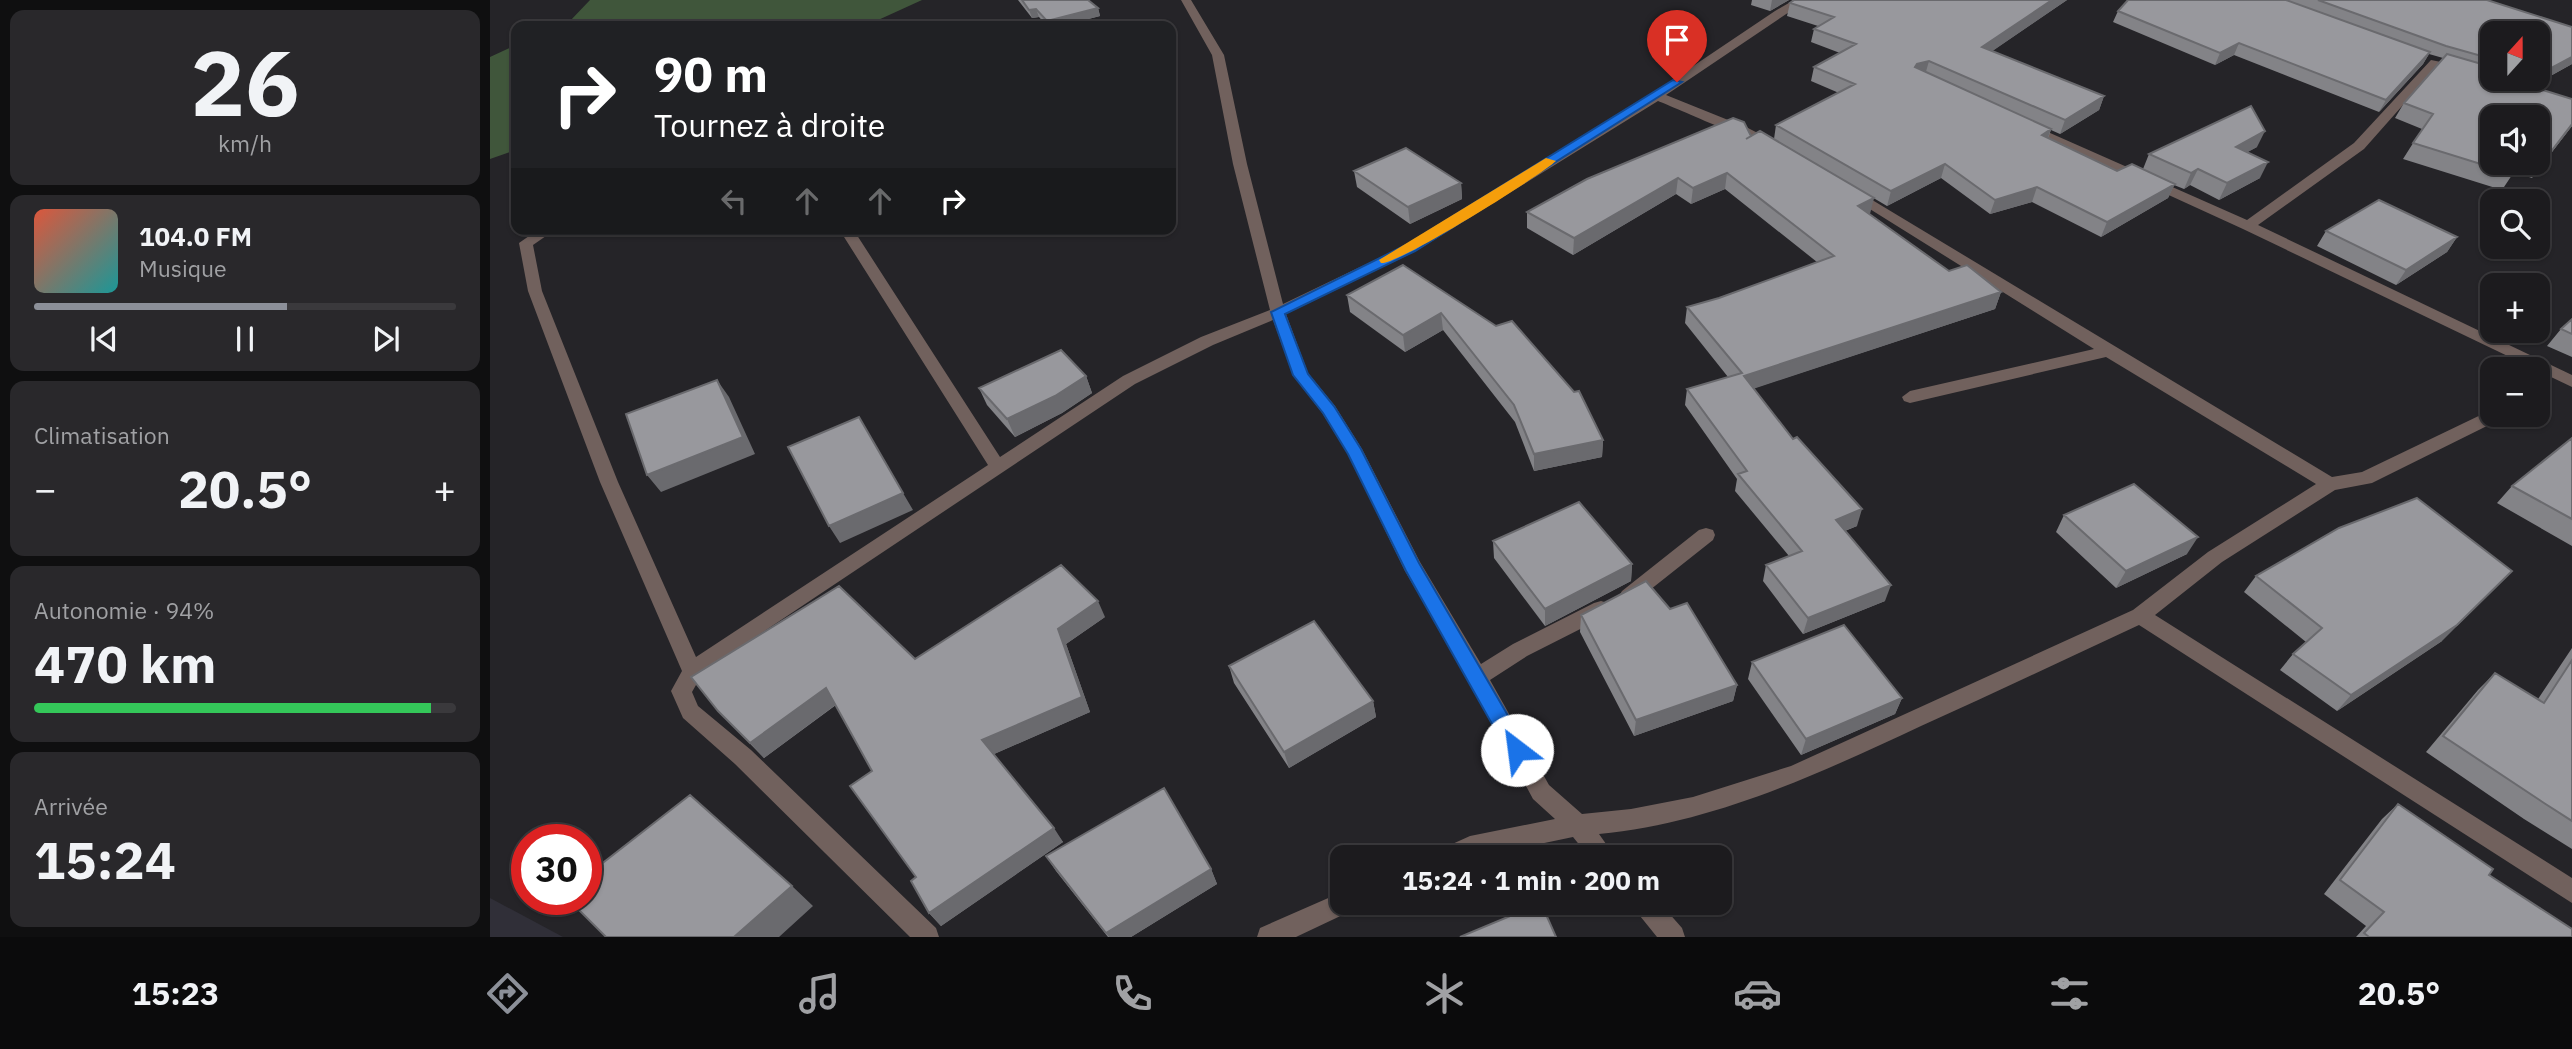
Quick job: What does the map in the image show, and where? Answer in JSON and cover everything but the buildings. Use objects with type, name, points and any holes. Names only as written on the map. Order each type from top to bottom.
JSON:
[{"type":"street","points":[[1186,0],[1218,55],[1241,164],[1278,312],[1301,375],[1329,410],[1356,453],[1412,566],[1478,677],[1541,792],[1578,825],[1594,845]]},
{"type":"street","points":[[928,937],[743,757],[690,712],[681,691],[693,672],[710,656],[1129,380],[1207,341],[1278,312],[1410,248],[1657,96],[1779,12],[1802,0]]},
{"type":"street","points":[[2248,226],[2359,146],[2434,62]]},
{"type":"street","points":[[1657,96],[1744,131],[1781,151]]},
{"type":"street","points":[[2008,119],[2248,226],[2509,357]]},
{"type":"street","points":[[1838,184],[2330,484]]},
{"type":"street","points":[[539,235],[526,243],[535,291],[609,482],[693,672]]},
{"type":"street","points":[[850,235],[998,467]]},
{"type":"street","points":[[1910,397],[2108,351]]},
{"type":"street","points":[[2550,376],[2572,382]]},
{"type":"street","points":[[1480,845],[1578,825],[1630,820],[1693,807],[1796,774],[2140,617],[2215,557],[2330,484],[2366,478],[2480,422]]},
{"type":"street","points":[[1478,677],[1520,650],[1631,595],[1706,536]]},
{"type":"street","points":[[2140,617],[2572,891]]},
{"type":"street","points":[[1269,937],[1330,909]]},
{"type":"street","points":[[1654,915],[1673,937]]},
{"type":"shaded area","points":[[490,898],[511,909],[511,915],[522,915],[563,937],[490,937]]},
{"type":"green space","points":[[590,0],[922,0],[876,21],[570,21]]},
{"type":"green space","points":[[511,47],[511,152],[490,159],[490,57]]},
{"type":"slow traffic","points":[[1385,260],[1410,248],[1550,161]]},
{"type":"route","points":[[1517,750],[1478,677],[1412,566],[1356,453],[1329,410],[1301,375],[1278,312],[1410,248],[1677,82]]}]
